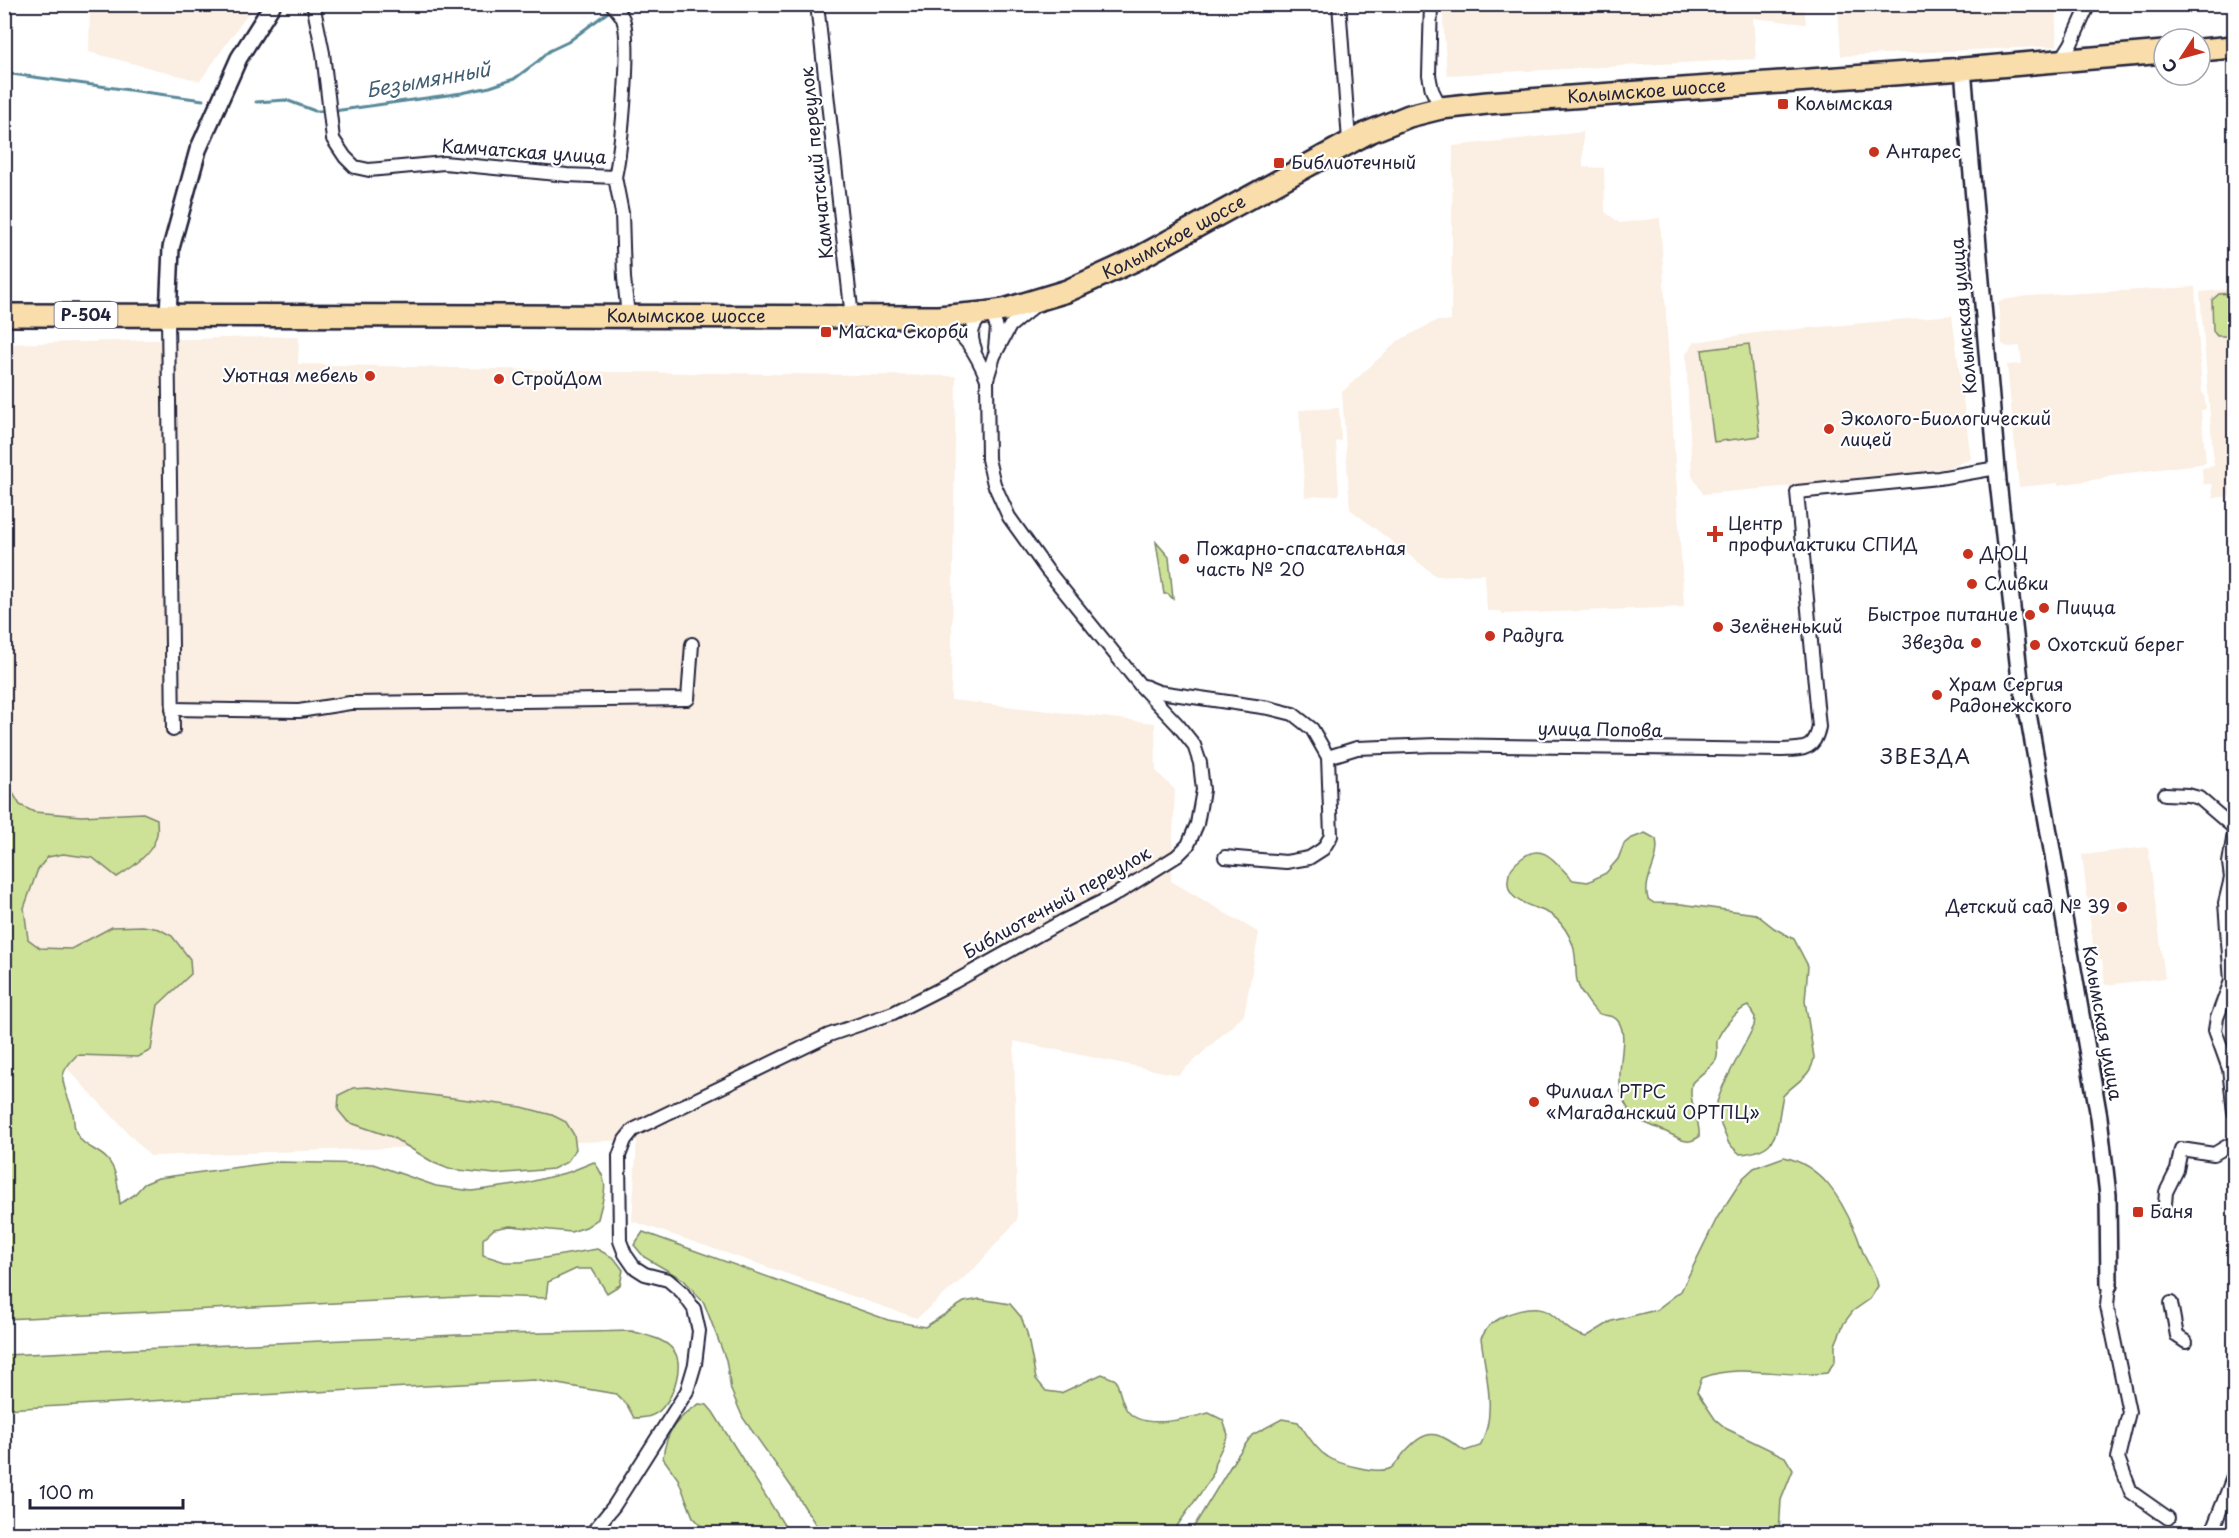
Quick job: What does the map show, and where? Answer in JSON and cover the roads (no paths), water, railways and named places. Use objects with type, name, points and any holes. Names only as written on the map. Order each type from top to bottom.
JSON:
[{"type":"highway","points":[[2212,49],[2235,46]]},
{"type":"highway","name":"Колымское шоссе","points":[[168,316],[938,317],[988,313],[1042,299],[1088,282],[1135,260],[1349,141],[1395,121],[1441,108],[1594,94],[1964,69],[2152,53]]},
{"type":"highway","name":"Р-504","points":[[4,315],[168,316]]},
{"type":"street","points":[[173,730],[168,316],[171,248],[198,150],[239,58],[273,4]]},
{"type":"street","name":"Камчатская улица","points":[[313,4],[323,53],[333,139],[355,167],[369,170],[444,163],[567,175],[615,177],[622,213],[628,316]]},
{"type":"street","points":[[612,4],[623,19],[626,52],[620,156],[615,177]]},
{"type":"street","name":"Камчатский переулок","points":[[817,4],[852,317]]},
{"type":"street","points":[[1339,4],[1349,141]]},
{"type":"street","points":[[1431,4],[1429,75],[1432,90],[1441,108]]},
{"type":"street","points":[[2061,60],[2072,44],[2089,4]]},
{"type":"street","name":"Колымская улица","points":[[1964,69],[1997,468],[2020,680],[2029,718],[2101,1129],[2108,1195],[2109,1285],[2107,1306],[2129,1412],[2118,1458],[2131,1492],[2168,1518]]},
{"type":"street","name":"Библиотечный переулок","points":[[591,1533],[614,1506],[687,1391],[699,1331],[694,1309],[682,1292],[668,1281],[645,1274],[634,1267],[620,1241],[619,1156],[625,1140],[633,1130],[829,1035],[893,1013],[1063,921],[1113,897],[1177,855],[1188,844],[1197,824],[1203,790],[1200,763],[1194,745],[1178,724],[1140,684],[1047,570],[1020,534],[1000,500],[994,484],[988,459],[987,379],[994,356],[1010,326],[1042,299]]},
{"type":"street","points":[[976,353],[970,337],[974,324],[988,313],[997,328],[994,356]]},
{"type":"street","name":"Библиотечный переулок","points":[[938,317],[958,330],[976,353],[987,379]]},
{"type":"street","name":"улица Попова","points":[[1328,757],[1357,748],[1436,745],[1651,749],[1782,750],[1807,748],[1817,740],[1819,727],[1797,492],[1939,478],[1997,468]]},
{"type":"street","points":[[172,709],[299,711],[350,703],[688,699],[692,644]]},
{"type":"street","points":[[1140,684],[1159,692],[1269,708],[1293,714],[1312,729],[1328,757],[1331,836],[1323,849],[1309,858],[1286,862],[1225,857]]},
{"type":"street","points":[[2164,794],[2199,798],[2235,828]]},
{"type":"street","points":[[2235,833],[2225,903],[2231,981],[2217,1018],[2216,1030],[2229,1069],[2235,1112]]},
{"type":"street","points":[[2164,1204],[2181,1149],[2214,1154],[2235,1142]]},
{"type":"street","points":[[2171,1303],[2177,1336],[2186,1342]]},
{"type":"street","points":[[2211,1533],[2235,1475]]},
{"type":"waterway","name":"Безымянный","points":[[334,111],[462,93],[514,79],[549,51],[568,42],[612,9]]},
{"type":"waterway","name":"Безымянный","points":[[4,73],[203,100]]},
{"type":"waterway","name":"Безымянный","points":[[256,102],[286,100],[315,111],[323,111]]},
{"type":"place","name":"Колымская","points":[[1783,104]]},
{"type":"place","name":"Антарес","points":[[1874,152]]},
{"type":"place","name":"Библиотечный","points":[[1279,163]]},
{"type":"place","name":"Маска Скорби","points":[[826,332]]},
{"type":"place","name":"Уютная мебель","points":[[370,376]]},
{"type":"place","name":"СтройДом","points":[[499,379]]},
{"type":"place","name":"Эколого-Биологический лицей","points":[[1829,429]]},
{"type":"place","name":"Центр профилактики СПИД","points":[[1715,534]]},
{"type":"place","name":"ДЮЦ","points":[[1968,554]]},
{"type":"place","name":"Пожарно-спасательная часть № 20","points":[[1184,559]]},
{"type":"place","name":"Сливки","points":[[1972,584]]},
{"type":"place","name":"Пицца","points":[[2044,608]]},
{"type":"place","name":"Быстрое питание","points":[[2030,615]]},
{"type":"place","name":"Зелёненький","points":[[1718,627]]},
{"type":"place","name":"Радуга","points":[[1490,636]]},
{"type":"place","name":"Звезда","points":[[1976,643]]},
{"type":"place","name":"Охотский берег","points":[[2035,645]]},
{"type":"place","name":"Храм Сергия Радонежского","points":[[1937,695]]},
{"type":"place","name":"Детский сад № 39","points":[[2122,907]]},
{"type":"place","name":"Филиал РТРС «Магаданский ОРТПЦ»","points":[[1534,1102]]},
{"type":"place","name":"Баня","points":[[2138,1212]]},
{"type":"district","name":"ЗВЕЗДА","points":[[1926,757]]}]
